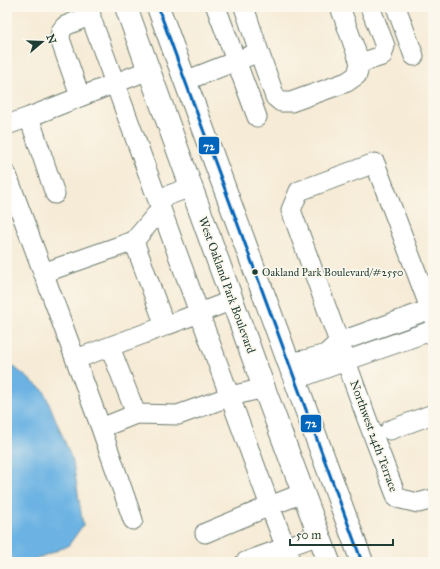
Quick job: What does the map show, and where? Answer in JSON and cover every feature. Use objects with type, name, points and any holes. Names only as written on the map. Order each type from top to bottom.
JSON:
[{"type":"main road","name":"West Oakland Park Boulevard","points":[[126,7],[264,388],[329,562]]},
{"type":"main road","points":[[158,7],[362,562]]},
{"type":"main road","points":[[252,352],[268,373],[277,377],[292,371]]},
{"type":"main road","points":[[264,388],[279,388],[289,393],[305,409]]},
{"type":"street","points":[[216,7],[256,117]]},
{"type":"street","points":[[244,7],[275,97],[281,102],[291,102],[347,82],[357,75],[360,63],[340,7]]},
{"type":"street","points":[[360,63],[382,56],[385,46],[370,7]]},
{"type":"street","points":[[396,7],[414,56]]},
{"type":"street","points":[[80,96],[60,39],[61,31],[64,26],[89,11],[288,555]]},
{"type":"street","points":[[185,81],[259,52]]},
{"type":"street","points":[[7,125],[149,70]]},
{"type":"street","points":[[29,117],[55,194]]},
{"type":"street","points":[[292,371],[305,360],[326,354],[339,342],[387,324],[432,312],[375,163],[299,191],[291,210],[339,342],[346,360]]},
{"type":"street","points":[[7,175],[101,428],[133,520]]},
{"type":"street","points":[[43,273],[134,241],[159,204],[191,187]]},
{"type":"street","points":[[134,241],[165,326]]},
{"type":"street","points":[[76,360],[232,300]]},
{"type":"street","points":[[387,324],[394,344]]},
{"type":"street","points":[[292,371],[346,360],[433,330]]},
{"type":"street","points":[[110,347],[136,414]]},
{"type":"street","name":"Northwest 24th Terrace","points":[[346,360],[397,498],[418,503],[433,499]]},
{"type":"street","points":[[101,428],[136,414],[178,414],[231,396],[264,388]]},
{"type":"street","points":[[390,430],[433,414]]},
{"type":"street","points":[[206,533],[303,493]]},
{"type":"street","points":[[245,562],[288,555],[319,535]]},
{"type":"water","points":[[7,366],[14,367],[44,391],[73,462],[83,525],[68,546],[28,562],[7,562]]},
{"type":"transit line","name":"72","points":[[158,7],[362,562]]},
{"type":"place","name":"Oakland Park Boulevard/#2550","points":[[255,272]]}]
